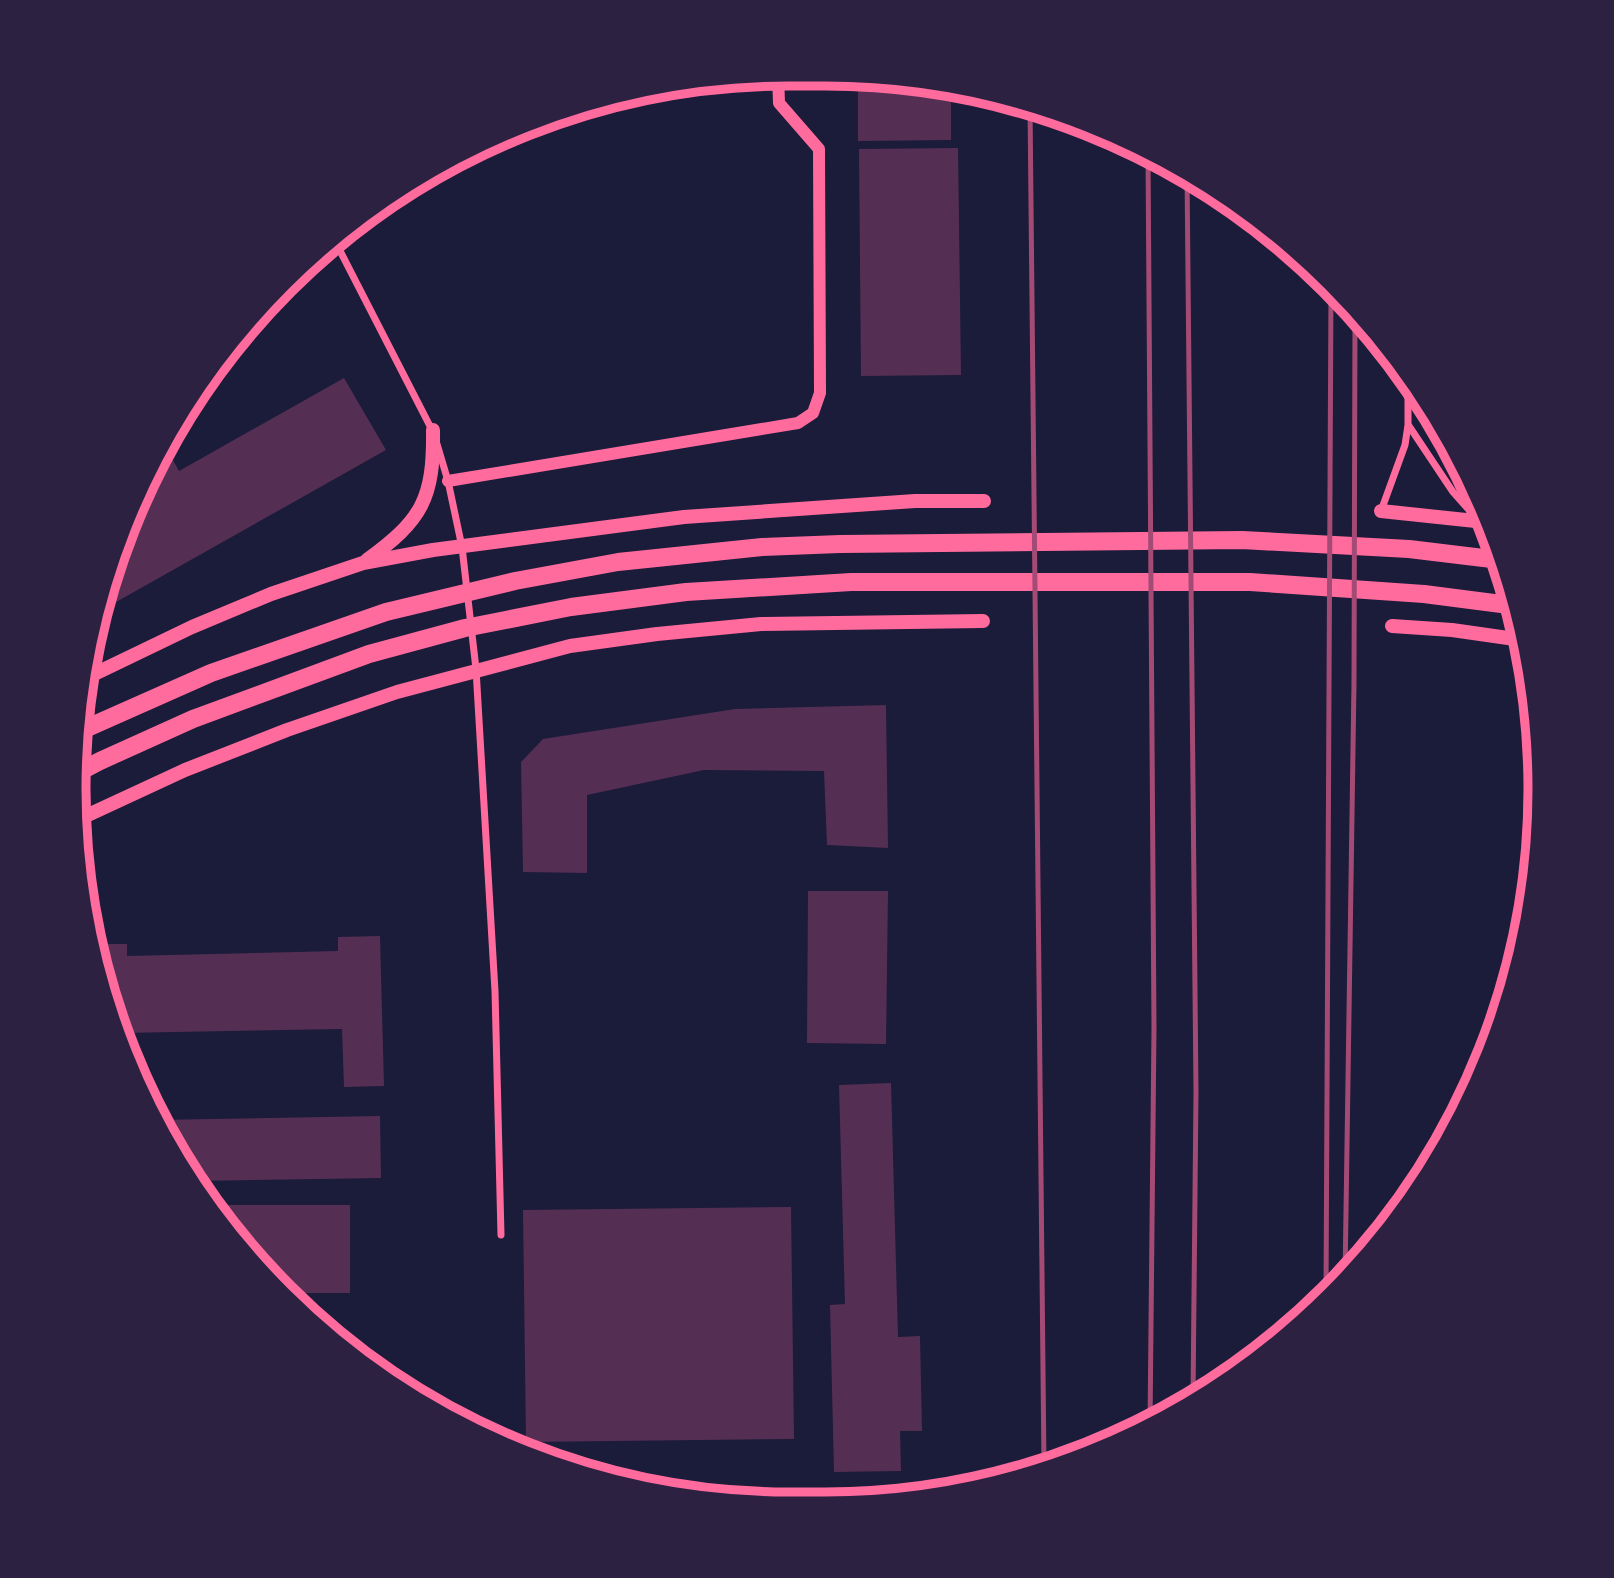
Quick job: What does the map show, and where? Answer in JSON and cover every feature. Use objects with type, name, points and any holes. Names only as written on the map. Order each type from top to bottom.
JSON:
[{"type":"main road","points":[[363,563],[393,541],[412,520],[427,495],[433,468],[433,430]]},
{"type":"main road","points":[[96,672],[192,627],[271,594],[363,563],[684,517],[915,501],[984,501]]},
{"type":"main road","points":[[1381,511],[1475,521]]},
{"type":"main road","points":[[89,727],[211,673],[386,612],[515,581],[618,562],[762,547],[840,544],[1242,540],[1409,549],[1489,559]]},
{"type":"main road","points":[[86,768],[193,719],[369,654],[478,625],[571,607],[686,592],[851,582],[1250,582],[1424,594],[1503,604]]},
{"type":"main road","points":[[87,816],[185,770],[274,735],[397,692],[570,646],[761,624],[983,621]]},
{"type":"main road","points":[[1392,626],[1452,630],[1512,639]]},
{"type":"street","points":[[448,481],[797,423],[813,413],[820,393],[819,149],[779,103],[778,86]]},
{"type":"street","points":[[339,249],[433,430],[448,481],[462,547],[476,669],[495,991],[501,1235]]},
{"type":"street","points":[[1381,511],[1405,445],[1408,395]]},
{"type":"street","points":[[1408,425],[1453,492],[1471,510]]},
{"type":"building","points":[[858,87],[951,97],[951,140],[858,141]]},
{"type":"building","points":[[958,148],[961,375],[861,376],[859,149]]},
{"type":"building","points":[[344,378],[386,450],[111,605],[139,520],[170,455],[179,471]]},
{"type":"building","points":[[886,705],[888,848],[827,845],[824,771],[704,770],[587,795],[587,873],[523,872],[521,762],[543,739],[735,709]]},
{"type":"building","points":[[808,891],[888,891],[886,1044],[807,1043]]},
{"type":"building","points":[[380,936],[384,1086],[344,1087],[342,1029],[130,1033],[103,944],[127,944],[127,956],[338,951],[338,937]]},
{"type":"building","points":[[891,1083],[898,1337],[920,1336],[922,1431],[900,1431],[901,1471],[834,1472],[830,1305],[845,1304],[839,1085]]},
{"type":"building","points":[[380,1116],[381,1178],[205,1181],[169,1120]]},
{"type":"building","points":[[222,1205],[350,1205],[350,1293],[299,1293],[260,1253]]},
{"type":"building","points":[[791,1207],[794,1439],[526,1441],[523,1210]]},
{"type":"railway","points":[[1030,117],[1044,1457]]},
{"type":"railway","points":[[1148,164],[1154,1028],[1150,1412]]},
{"type":"railway","points":[[1187,186],[1196,1092],[1193,1388]]},
{"type":"railway","points":[[1326,1282],[1331,301]]},
{"type":"railway","points":[[1345,1262],[1354,683],[1355,326]]}]
